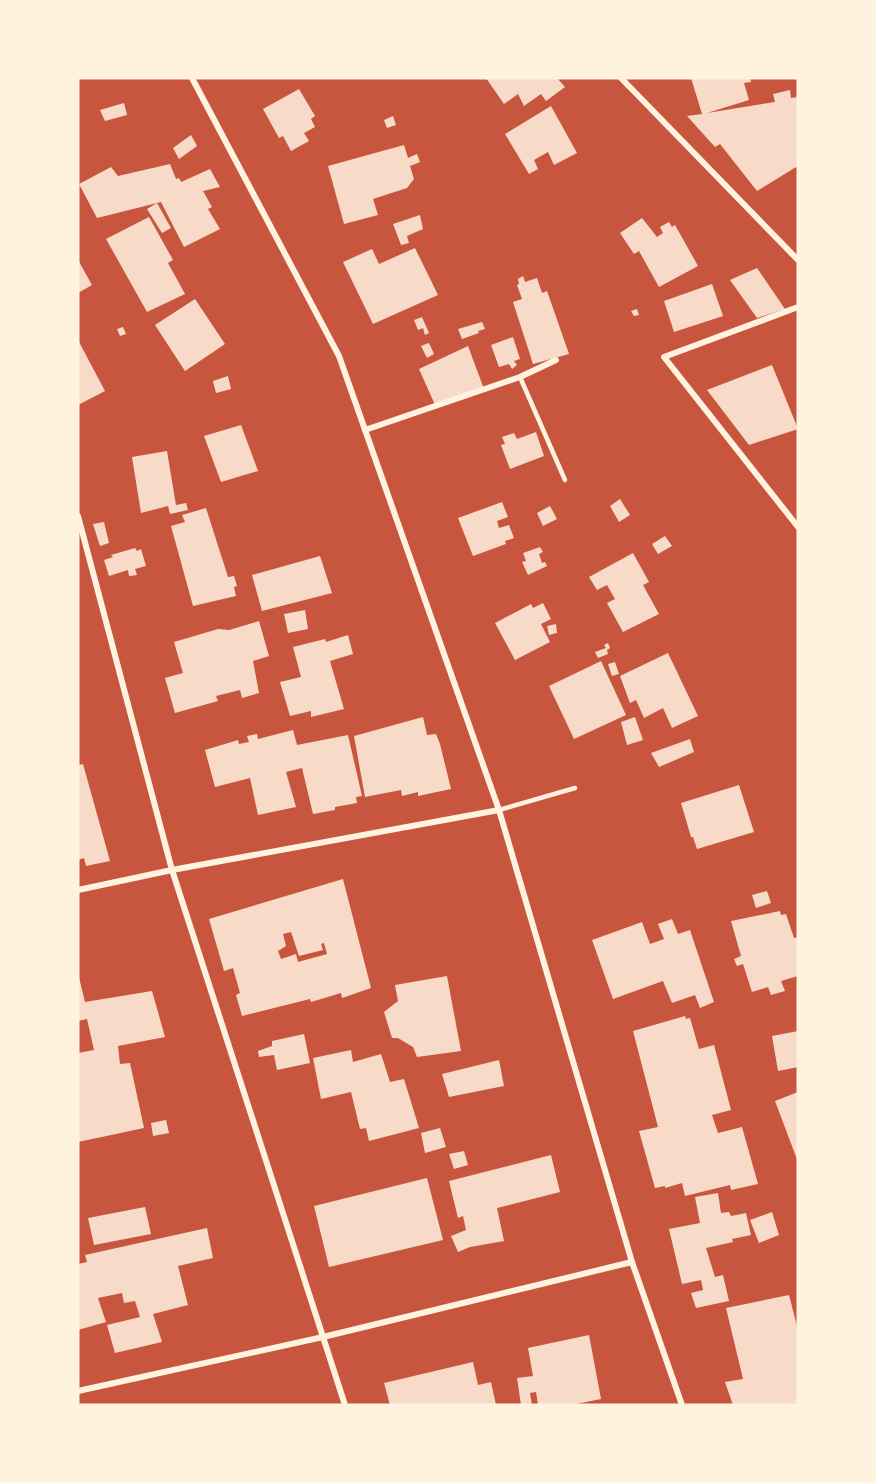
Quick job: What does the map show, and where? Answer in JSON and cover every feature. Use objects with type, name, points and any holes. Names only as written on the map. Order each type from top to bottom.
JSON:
[{"type":"street","points":[[192,78],[339,356],[499,810],[632,1262],[682,1405]]},
{"type":"street","points":[[621,78],[798,260]]},
{"type":"street","points":[[798,307],[664,357],[798,527]]},
{"type":"street","points":[[365,430],[520,377],[556,360]]},
{"type":"street","points":[[78,516],[172,870],[345,1405]]},
{"type":"street","points":[[78,890],[172,870],[499,810]]},
{"type":"street","points":[[78,1391],[323,1337],[632,1262]]},
{"type":"lane","points":[[520,377],[566,480]]},
{"type":"lane","points":[[499,810],[575,788]]},
{"type":"building","points":[[486,78],[557,78],[565,87],[546,101],[541,94],[524,106],[518,94],[504,104]]},
{"type":"building","points":[[691,78],[750,78],[751,82],[744,83],[749,100],[707,113],[775,102],[773,94],[790,90],[791,98],[798,97],[798,170],[796,167],[757,191],[720,144],[715,147],[687,116],[702,114]]},
{"type":"building","points":[[299,89],[315,116],[311,119],[315,127],[304,133],[309,141],[291,151],[283,136],[279,138],[263,109]]},
{"type":"building","points":[[124,103],[127,115],[105,121],[100,110]]},
{"type":"building","points":[[551,106],[577,153],[554,165],[548,152],[534,160],[538,169],[529,174],[505,134]]},
{"type":"building","points":[[393,116],[396,125],[387,128],[384,120]]},
{"type":"building","points":[[191,135],[197,146],[179,159],[173,148]]},
{"type":"building","points":[[404,145],[408,158],[417,154],[420,162],[410,166],[414,179],[407,188],[373,199],[378,215],[344,224],[328,166]]},
{"type":"building","points":[[170,164],[176,179],[179,178],[181,182],[210,169],[220,187],[203,191],[212,207],[208,209],[220,229],[184,247],[161,202],[97,218],[79,184],[111,167],[118,176]]},
{"type":"building","points":[[157,203],[171,228],[162,233],[147,209]]},
{"type":"building","points":[[420,215],[423,229],[407,236],[409,243],[401,245],[393,224]]},
{"type":"building","points":[[149,217],[173,260],[168,263],[185,294],[147,312],[106,239]]},
{"type":"building","points":[[642,218],[657,237],[663,233],[660,227],[669,222],[672,227],[675,225],[698,266],[659,287],[639,251],[634,254],[620,233]]},
{"type":"building","points":[[415,248],[438,295],[373,324],[343,262],[372,249],[379,264]]},
{"type":"building","points":[[78,260],[92,285],[78,293]]},
{"type":"building","points":[[757,268],[785,309],[757,318],[730,280]]},
{"type":"building","points":[[523,276],[525,282],[537,278],[542,293],[547,291],[569,354],[533,364],[513,302],[522,299],[517,285],[519,284],[518,279]]},
{"type":"building","points":[[712,284],[723,316],[674,332],[664,301]]},
{"type":"building","points":[[195,299],[225,344],[185,371],[155,325]]},
{"type":"building","points":[[637,309],[639,315],[634,316],[631,311]]},
{"type":"building","points":[[422,317],[429,333],[425,335],[423,328],[418,330],[414,320]]},
{"type":"building","points":[[482,322],[485,329],[462,339],[458,329]]},
{"type":"building","points":[[123,327],[126,334],[120,336],[117,329]]},
{"type":"building","points":[[513,337],[520,359],[514,361],[517,365],[512,369],[509,364],[499,367],[491,345]]},
{"type":"building","points":[[78,340],[105,391],[78,405]]},
{"type":"building","points":[[429,343],[434,354],[427,358],[421,346]]},
{"type":"building","points":[[468,346],[484,389],[436,407],[419,369]]},
{"type":"building","points":[[772,365],[798,429],[749,445],[707,390]]},
{"type":"building","points":[[228,376],[231,389],[216,393],[213,381]]},
{"type":"building","points":[[241,425],[258,471],[221,482],[204,436]]},
{"type":"building","points":[[536,432],[544,456],[510,469],[501,445],[505,444],[502,437],[514,433],[517,439]]},
{"type":"building","points":[[167,451],[176,505],[186,503],[188,510],[170,514],[168,506],[141,513],[132,457]]},
{"type":"building","points":[[620,499],[630,515],[619,522],[610,506]]},
{"type":"building","points":[[502,502],[508,517],[497,521],[499,528],[509,525],[514,538],[505,541],[506,544],[473,556],[458,518]]},
{"type":"building","points":[[550,506],[557,519],[543,526],[537,513]]},
{"type":"building","points":[[206,508],[228,577],[234,576],[237,586],[234,587],[236,596],[193,606],[171,526],[185,522],[182,515]]},
{"type":"building","points":[[104,522],[109,543],[100,546],[93,524]]},
{"type":"building","points":[[665,536],[672,546],[658,554],[652,544]]},
{"type":"building","points":[[540,547],[543,552],[539,554],[542,563],[545,562],[547,566],[528,575],[522,562],[526,561],[523,553]]},
{"type":"building","points":[[135,548],[137,551],[141,549],[146,566],[135,569],[137,575],[129,576],[128,570],[109,576],[104,560],[113,557],[111,555]]},
{"type":"building","points":[[633,553],[649,582],[643,585],[659,614],[623,632],[607,603],[615,599],[607,585],[597,590],[589,577]]},
{"type":"building","points":[[320,556],[332,593],[262,611],[252,575]]},
{"type":"building","points":[[543,603],[551,619],[541,624],[550,642],[515,660],[495,623],[531,604],[533,608]]},
{"type":"building","points":[[305,610],[308,629],[288,633],[284,614]]},
{"type":"building","points":[[259,621],[269,656],[253,661],[259,693],[242,698],[240,690],[216,696],[218,701],[175,713],[165,678],[183,673],[174,642],[218,629],[229,630]]},
{"type":"building","points":[[556,624],[557,633],[549,635],[547,626]]},
{"type":"building","points":[[348,635],[353,654],[330,661],[344,709],[311,717],[311,711],[290,716],[280,682],[301,677],[293,647],[325,639],[326,642]]},
{"type":"building","points":[[608,643],[610,648],[607,650],[608,654],[598,658],[595,652],[606,648],[604,645]]},
{"type":"building","points":[[668,653],[698,716],[672,728],[663,708],[644,718],[636,700],[630,703],[620,676]]},
{"type":"building","points":[[601,661],[626,715],[574,739],[549,686]]},
{"type":"building","points":[[615,662],[619,674],[612,676],[608,664]]},
{"type":"building","points":[[423,717],[427,735],[436,734],[440,744],[451,789],[418,796],[418,792],[402,796],[401,790],[365,797],[354,736]]},
{"type":"building","points":[[635,717],[643,740],[627,745],[621,722]]},
{"type":"building","points":[[293,730],[297,745],[348,735],[362,796],[356,797],[357,803],[313,814],[302,768],[286,772],[296,807],[258,815],[250,778],[215,787],[205,750],[238,740],[239,744],[249,742],[247,736],[257,734],[258,739]]},
{"type":"building","points":[[690,739],[694,752],[659,767],[651,753]]},
{"type":"building","points":[[83,764],[110,861],[86,866],[84,858],[78,860],[78,765]]},
{"type":"building","points":[[739,785],[754,832],[697,849],[681,803]]},
{"type":"building","points":[[343,879],[371,988],[342,998],[341,993],[311,1002],[310,999],[242,1016],[236,995],[240,993],[233,968],[224,971],[209,919]],"holes":[[[291,932],[299,956],[323,950],[321,944],[324,943],[327,954],[298,962],[296,954],[281,959],[278,951],[286,946],[283,934]]]},
{"type":"building","points":[[767,891],[771,903],[756,908],[752,895]]},
{"type":"building","points":[[780,911],[781,915],[786,914],[794,938],[798,937],[798,976],[781,981],[785,991],[771,995],[768,987],[752,992],[743,964],[737,966],[734,959],[741,956],[731,921]]},
{"type":"building","points":[[672,919],[678,934],[690,930],[714,1002],[700,1008],[695,995],[672,1003],[663,981],[613,999],[592,940],[642,922],[650,944],[664,939],[658,924]]},
{"type":"building","points":[[78,973],[85,1002],[152,991],[165,1037],[118,1046],[120,1064],[130,1063],[144,1128],[78,1142],[78,1053],[94,1050],[87,1019],[78,1021]]},
{"type":"building","points":[[447,976],[461,1051],[417,1057],[413,1047],[398,1038],[392,1038],[384,1012],[398,1001],[395,985]]},
{"type":"building","points":[[685,1016],[686,1019],[690,1018],[699,1049],[714,1045],[731,1110],[712,1115],[718,1133],[742,1127],[758,1184],[731,1190],[730,1185],[685,1196],[682,1183],[665,1188],[665,1186],[655,1188],[639,1131],[658,1127],[633,1031]]},
{"type":"building","points":[[798,1031],[798,1067],[778,1071],[772,1036]]},
{"type":"building","points":[[304,1034],[310,1063],[277,1070],[274,1055],[259,1057],[258,1051],[272,1046],[272,1041]]},
{"type":"building","points":[[351,1050],[353,1062],[381,1054],[390,1082],[404,1079],[419,1128],[369,1141],[366,1128],[360,1129],[351,1092],[321,1099],[313,1058]]},
{"type":"building","points":[[499,1060],[504,1086],[449,1097],[442,1074]]},
{"type":"building","points":[[798,1092],[798,1162],[775,1101]]},
{"type":"building","points":[[166,1120],[169,1133],[153,1136],[151,1123]]},
{"type":"building","points":[[440,1128],[446,1147],[425,1153],[421,1133]]},
{"type":"building","points":[[464,1151],[468,1165],[454,1169],[449,1154]]},
{"type":"building","points":[[551,1155],[560,1192],[497,1208],[504,1241],[470,1247],[458,1252],[451,1236],[466,1230],[463,1216],[458,1218],[449,1181]]},
{"type":"building","points":[[427,1178],[443,1240],[329,1267],[314,1206]]},
{"type":"building","points":[[718,1193],[721,1213],[729,1212],[731,1216],[746,1213],[751,1235],[706,1248],[715,1277],[723,1275],[729,1301],[696,1308],[691,1293],[703,1290],[701,1280],[682,1284],[669,1229],[700,1223],[695,1197]]},
{"type":"building","points":[[145,1207],[151,1234],[94,1245],[88,1218]]},
{"type":"building","points":[[772,1212],[779,1235],[759,1243],[750,1220]]},
{"type":"building","points":[[207,1228],[213,1258],[178,1266],[188,1305],[153,1314],[162,1342],[115,1353],[107,1325],[140,1317],[135,1301],[124,1303],[122,1293],[98,1298],[106,1322],[78,1330],[78,1264],[87,1262],[85,1255]]},
{"type":"building","points":[[789,1295],[798,1330],[798,1405],[733,1405],[725,1382],[743,1379],[726,1308]]},
{"type":"building","points":[[589,1335],[601,1399],[571,1405],[538,1405],[536,1392],[530,1393],[532,1405],[521,1405],[517,1378],[533,1376],[528,1348]]},
{"type":"building","points":[[473,1362],[478,1385],[491,1382],[496,1405],[390,1405],[384,1383]]}]
